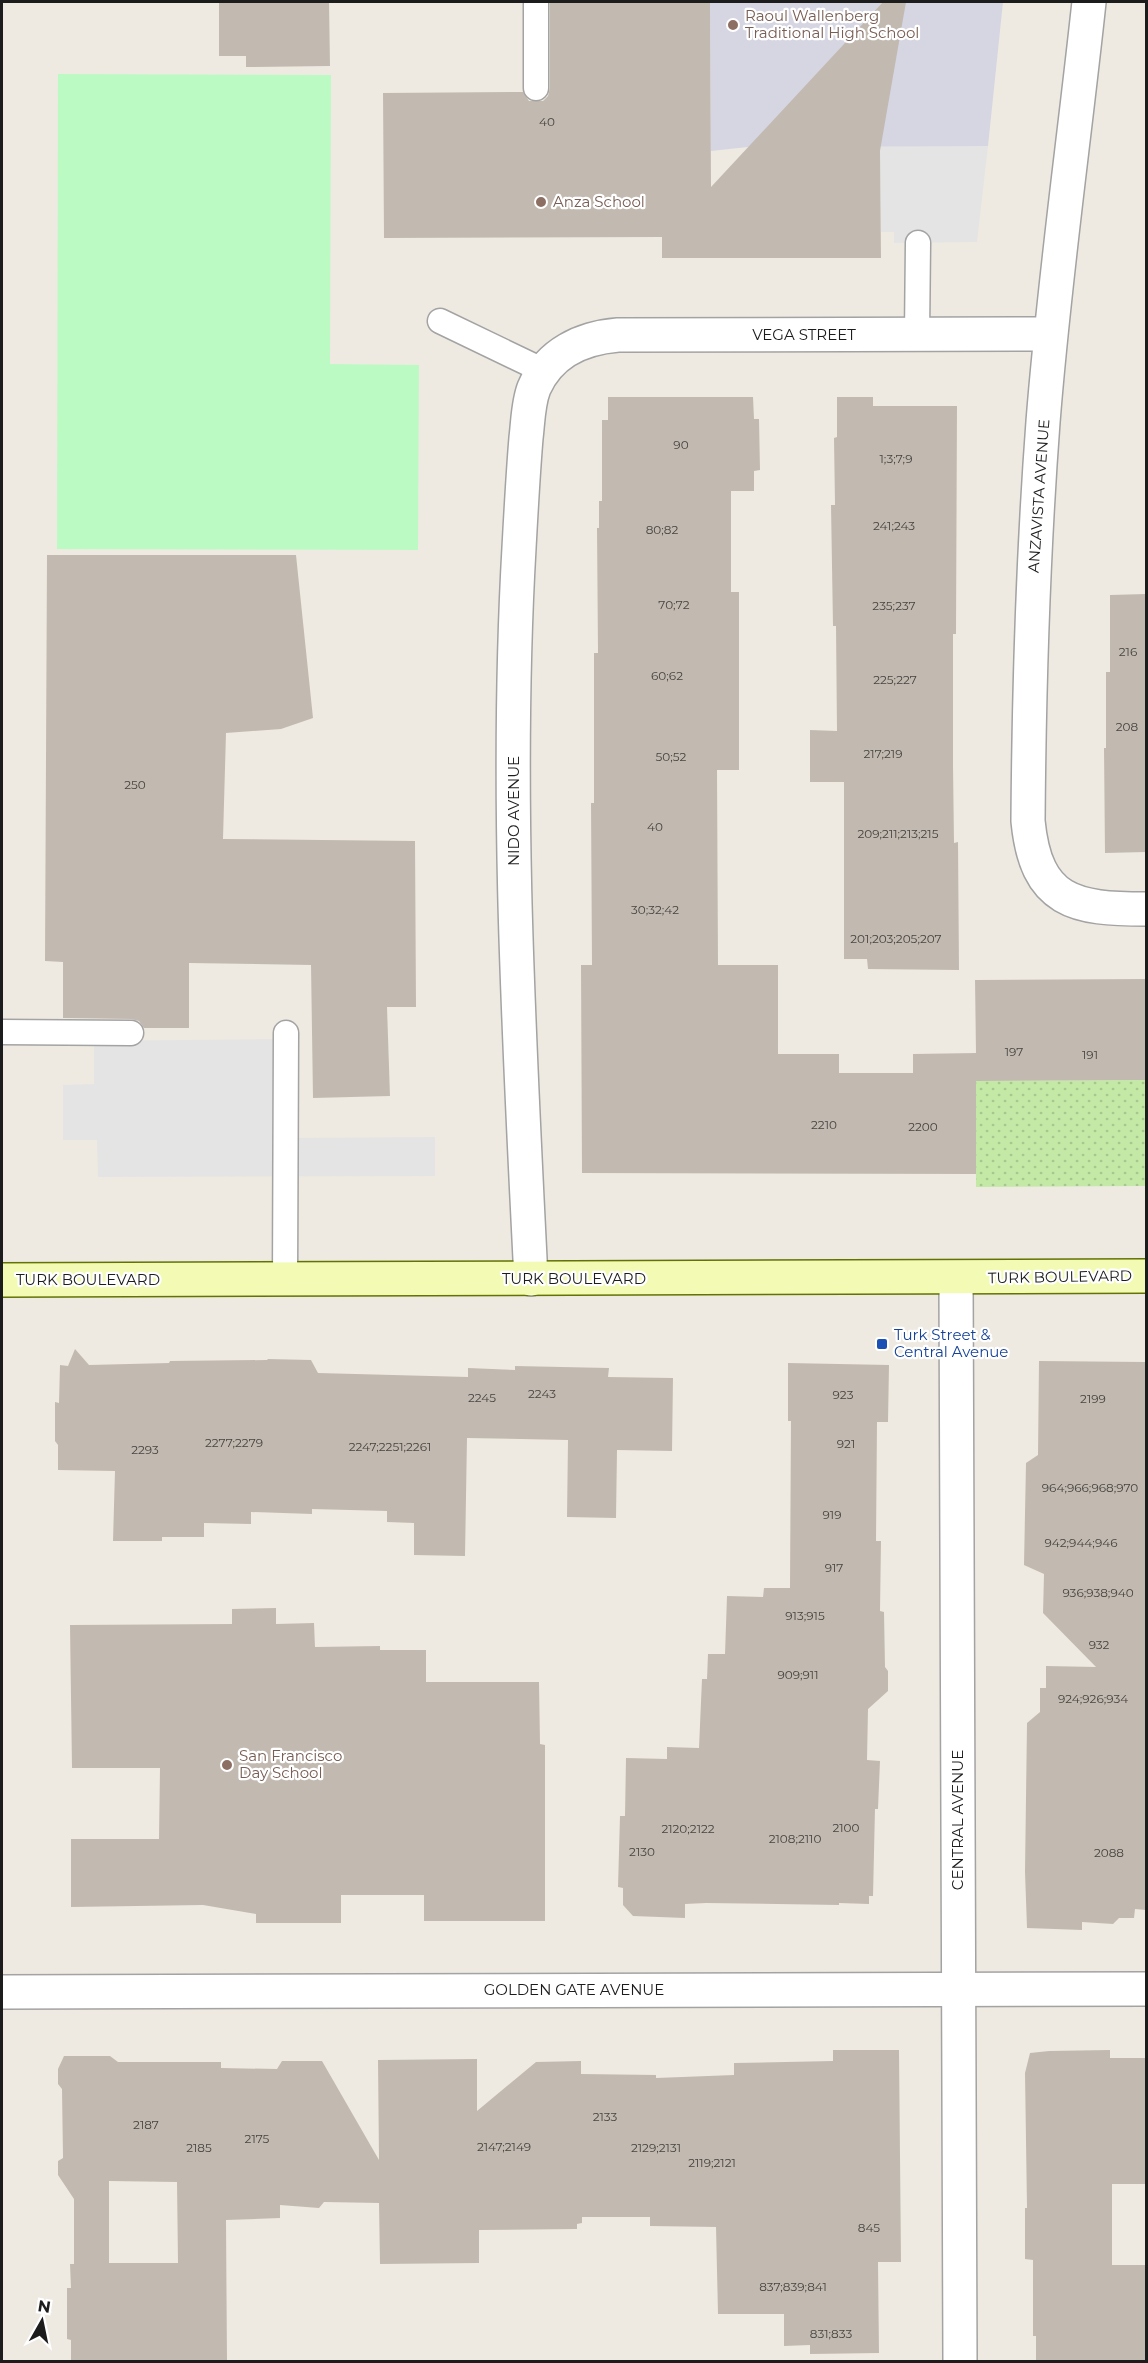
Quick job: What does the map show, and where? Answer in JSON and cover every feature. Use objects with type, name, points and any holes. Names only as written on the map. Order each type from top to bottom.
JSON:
[{"type":"main road","name":"TURK BOULEVARD","points":[[2,1280],[1146,1276]]},
{"type":"street","name":"ANZAVISTA AVENUE","points":[[1089,2],[1051,334],[1033,588],[1028,821],[1031,848],[1038,867],[1050,885],[1070,900],[1094,908],[1146,909]]},
{"type":"street","name":"VEGA STREET","points":[[552,363],[574,345],[594,337],[618,335],[1051,334]]},
{"type":"street","name":"NIDO AVENUE","points":[[531,1279],[514,885],[514,686],[518,562],[528,423],[533,390],[552,363]]},
{"type":"street","name":"CENTRAL AVENUE","points":[[956,1278],[960,2361]]},
{"type":"street","name":"GOLDEN GATE AVENUE","points":[[2,1992],[1146,1989]]},
{"type":"lane","points":[[536,2],[536,88]]},
{"type":"lane","points":[[917,335],[918,243]]},
{"type":"lane","points":[[441,321],[552,363]]},
{"type":"lane","points":[[2,1032],[131,1033]]},
{"type":"lane","points":[[285,1280],[286,1033]]},
{"type":"green space","points":[[58,74],[331,75],[330,364],[419,365],[418,550],[57,549]]},
{"type":"green space","points":[[1146,1080],[1146,1186],[976,1187],[976,1081]]},
{"type":"shaded area","points":[[710,2],[1003,2],[988,146],[748,147],[711,151]]},
{"type":"shaded area","points":[[881,146],[988,146],[977,242],[894,243],[894,232],[881,232],[880,163],[878,163]]},
{"type":"shaded area","points":[[280,1039],[281,1138],[435,1137],[435,1176],[98,1177],[97,1140],[63,1140],[63,1085],[94,1084],[94,1041]]},
{"type":"building","points":[[219,2],[329,2],[330,66],[246,67],[246,56],[219,56]]},
{"type":"building","points":[[550,2],[710,2],[711,187],[883,2],[906,2],[880,151],[881,258],[662,258],[662,237],[384,238],[383,93],[523,92],[529,101],[543,101],[548,96],[550,88]]},
{"type":"building","points":[[608,397],[753,397],[754,419],[759,419],[760,470],[754,471],[754,491],[731,491],[731,592],[739,592],[739,770],[717,770],[718,965],[778,965],[778,1054],[839,1054],[839,1073],[913,1073],[913,1054],[976,1053],[975,980],[1146,979],[1146,1080],[976,1081],[976,1174],[582,1173],[581,965],[592,965],[591,803],[594,803],[594,653],[598,653],[597,528],[599,528],[599,501],[602,501],[602,420],[608,420]]},
{"type":"building","points":[[837,397],[873,397],[873,406],[957,406],[953,766],[954,843],[958,842],[959,970],[868,969],[867,959],[844,959],[844,782],[810,782],[810,730],[837,731],[831,505],[835,505],[834,438],[837,437]]},
{"type":"building","points":[[47,555],[296,555],[313,718],[281,729],[226,733],[223,839],[415,841],[416,1007],[387,1007],[390,1096],[313,1098],[311,965],[189,963],[189,1028],[144,1028],[139,1021],[131,1019],[63,1018],[63,962],[45,961]]},
{"type":"building","points":[[1146,594],[1146,852],[1105,853],[1104,748],[1106,748],[1106,672],[1110,672],[1110,595]]},
{"type":"building","points":[[75,1349],[89,1365],[268,1359],[311,1360],[318,1373],[468,1377],[468,1368],[515,1370],[515,1366],[609,1368],[608,1377],[673,1378],[672,1451],[617,1450],[616,1518],[567,1517],[568,1440],[467,1438],[465,1556],[414,1555],[414,1523],[387,1522],[387,1511],[312,1509],[312,1514],[251,1512],[251,1524],[204,1523],[204,1537],[162,1537],[162,1541],[113,1541],[115,1471],[58,1470],[55,1402],[59,1403],[60,1365],[68,1366]]},
{"type":"building","points":[[1039,1361],[1146,1362],[1146,1910],[1135,1909],[1134,1918],[1119,1918],[1113,1924],[1082,1922],[1082,1930],[1027,1928],[1025,1872],[1027,1723],[1040,1712],[1040,1688],[1046,1688],[1046,1666],[1096,1667],[1043,1613],[1044,1574],[1024,1565],[1026,1463],[1038,1455]]},
{"type":"building","points":[[788,1363],[889,1365],[888,1422],[877,1422],[876,1541],[881,1541],[880,1611],[884,1612],[888,1691],[868,1709],[867,1760],[880,1761],[878,1809],[875,1809],[873,1896],[869,1896],[869,1904],[685,1904],[685,1918],[633,1916],[623,1905],[623,1888],[618,1887],[620,1816],[625,1816],[626,1758],[667,1759],[667,1747],[699,1748],[702,1679],[707,1679],[708,1654],[725,1654],[727,1596],[763,1597],[764,1588],[790,1588],[791,1421],[788,1421]]},
{"type":"building","name":"San Francisco Day School","points":[[276,1608],[276,1624],[314,1623],[315,1647],[380,1646],[380,1650],[426,1650],[426,1682],[539,1682],[540,1744],[545,1745],[545,1921],[424,1921],[424,1895],[341,1895],[341,1923],[256,1923],[256,1914],[203,1905],[71,1907],[71,1839],[159,1839],[160,1768],[72,1768],[70,1625],[232,1624],[232,1609]]},
{"type":"building","points":[[833,2050],[899,2050],[901,2262],[878,2262],[879,2353],[810,2354],[810,2345],[784,2346],[784,2314],[718,2314],[716,2227],[650,2226],[650,2217],[582,2217],[582,2223],[577,2224],[577,2229],[479,2230],[479,2263],[380,2264],[379,2203],[324,2202],[319,2208],[280,2205],[280,2218],[226,2220],[227,2361],[71,2361],[71,2340],[67,2339],[67,2288],[71,2288],[70,2264],[74,2264],[74,2199],[58,2175],[58,2161],[63,2158],[62,2089],[58,2084],[58,2069],[64,2056],[110,2056],[118,2062],[221,2062],[221,2068],[277,2069],[282,2061],[322,2061],[379,2160],[378,2060],[477,2059],[477,2111],[536,2062],[581,2061],[581,2074],[656,2075],[656,2078],[734,2075],[734,2063],[833,2061]],"holes":[[[109,2181],[177,2182],[178,2263],[109,2263]]]},
{"type":"building","points":[[1110,2050],[1110,2058],[1146,2058],[1146,2184],[1112,2184],[1112,2265],[1145,2265],[1146,2361],[1036,2361],[1036,2336],[1033,2336],[1033,2260],[1025,2259],[1025,2208],[1027,2208],[1025,2073],[1030,2053]]},
{"type":"place","name":"Raoul Wallenberg Traditional High School","points":[[733,25]]},
{"type":"place","name":"Anza School","points":[[541,202]]},
{"type":"place","name":"Turk Street & Central Avenue","points":[[882,1344]]},
{"type":"place","name":"San Francisco Day School","points":[[227,1765]]}]
